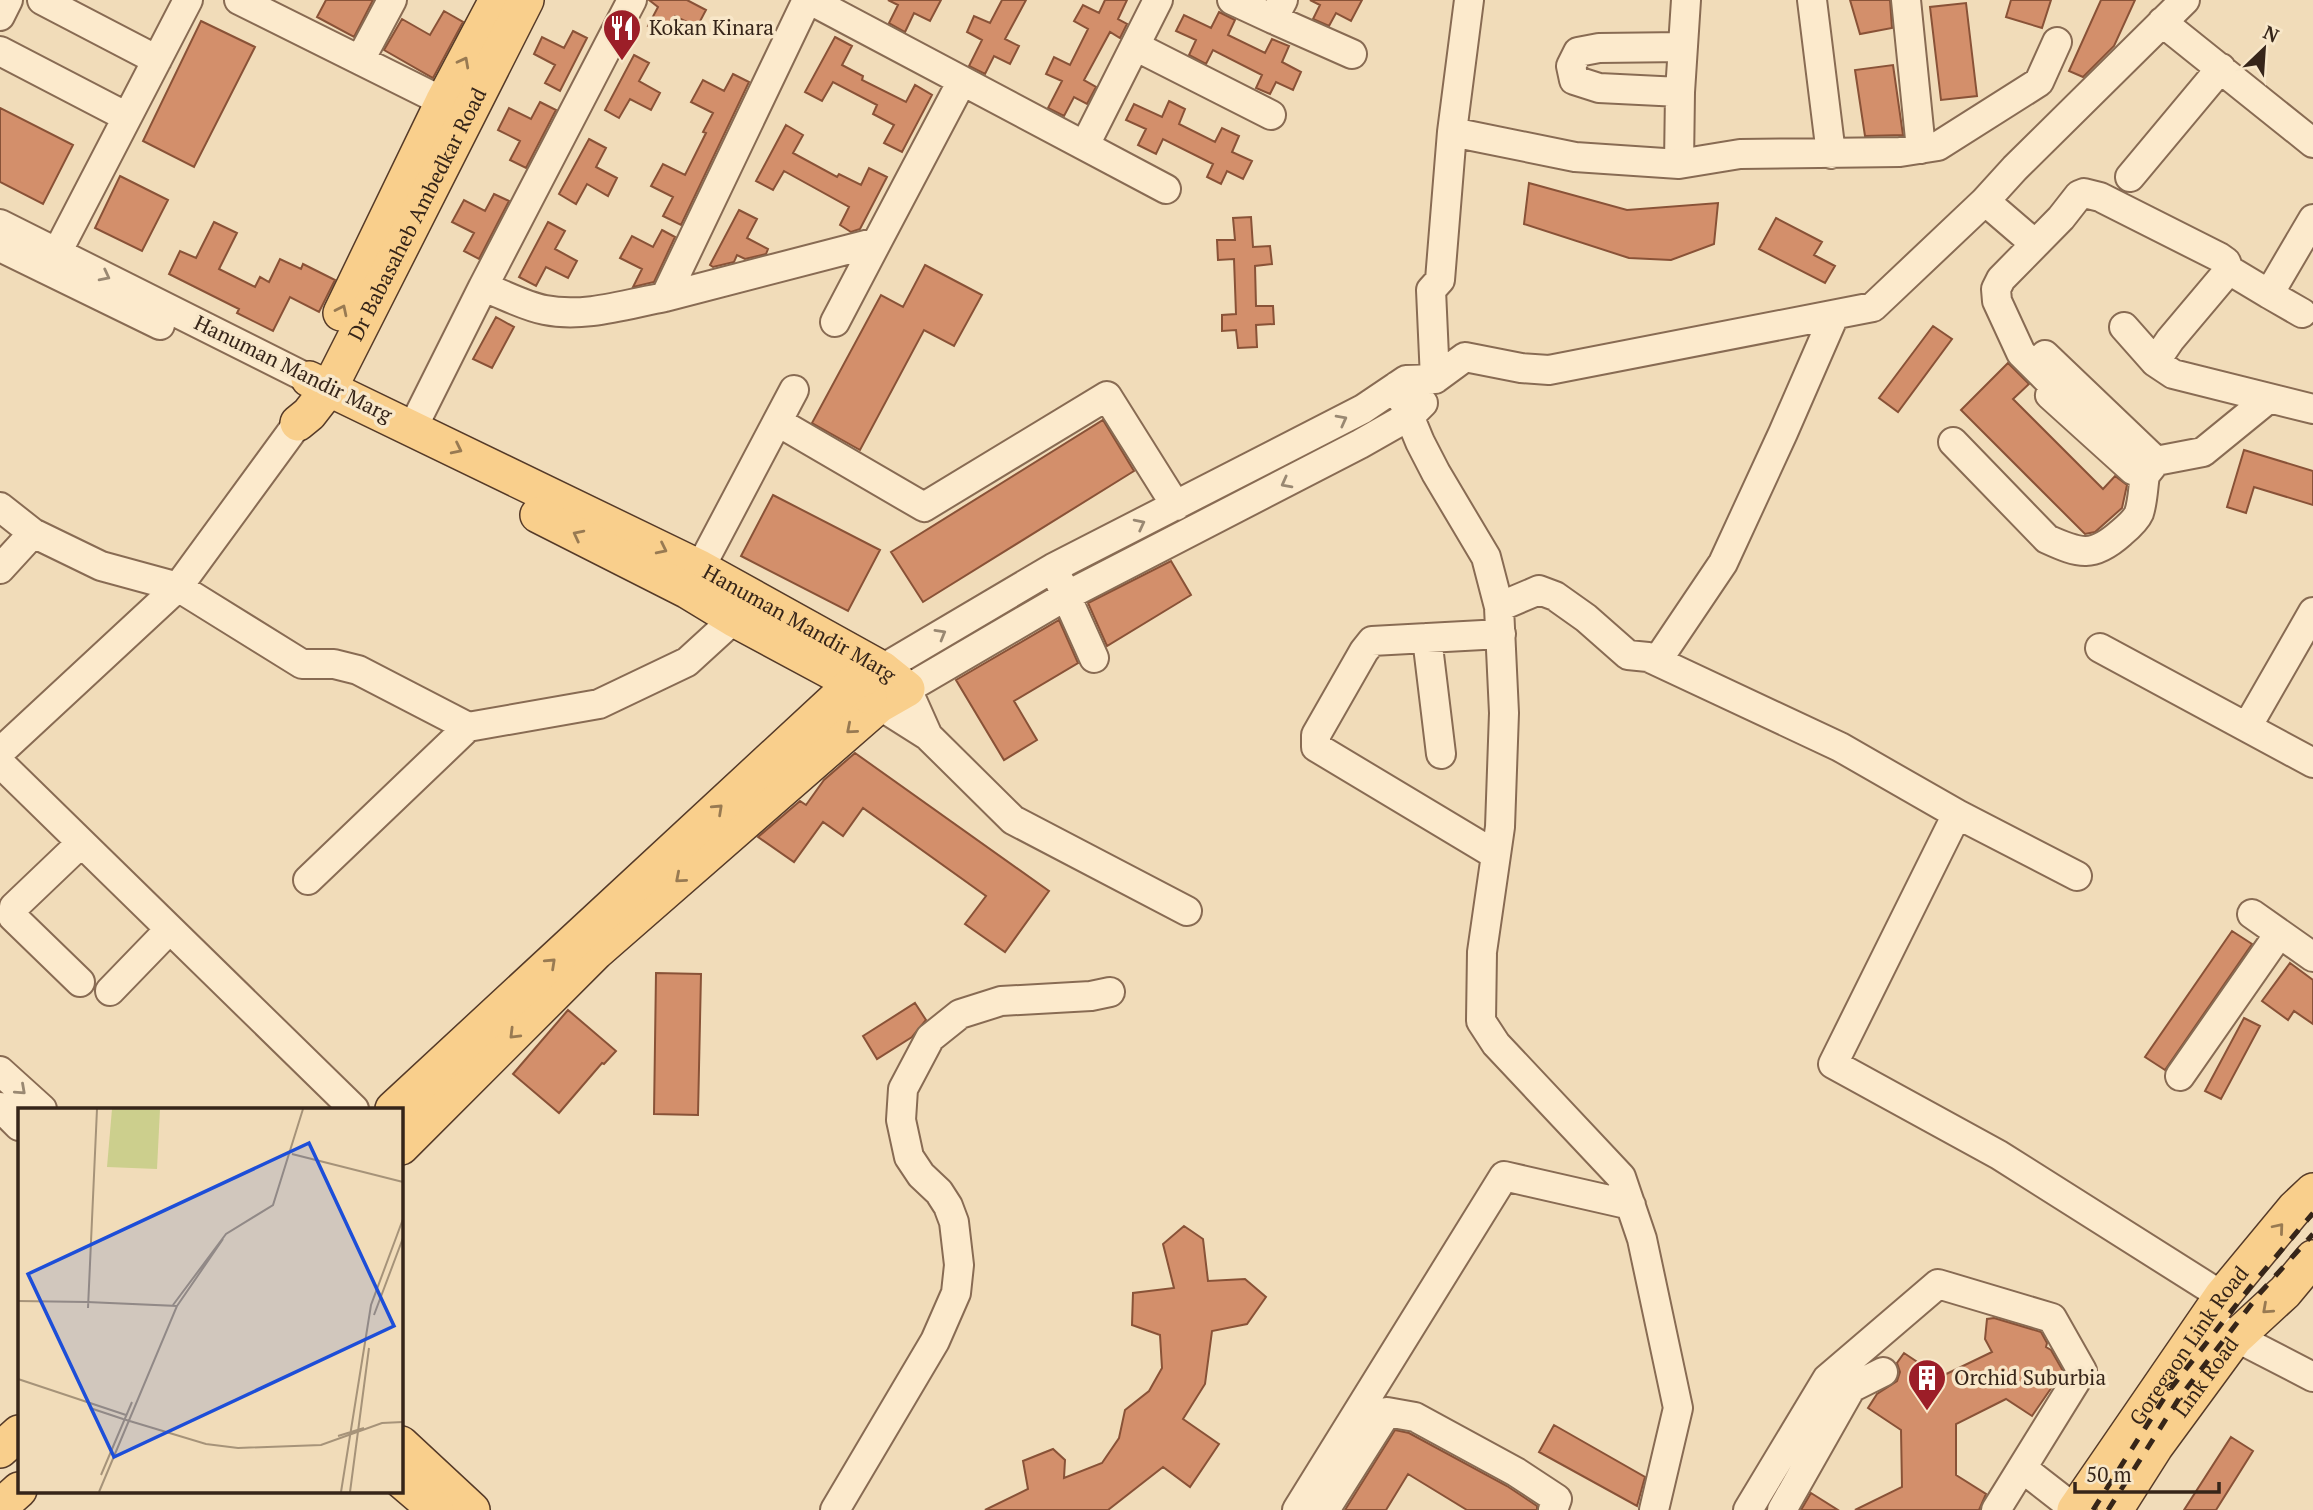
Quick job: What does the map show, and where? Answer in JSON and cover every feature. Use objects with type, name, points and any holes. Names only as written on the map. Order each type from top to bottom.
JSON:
[{"type":"main road","name":"Dr Babasaheb Ambedkar Road","points":[[311,397],[506,11]]},
{"type":"main road","name":"Hanuman Mandir Marg","points":[[311,397],[412,427],[701,568],[794,635],[880,687]]},
{"type":"main road","name":"Hanuman Mandir Marg","points":[[311,397],[688,591],[734,618],[794,635]]},
{"type":"main road","points":[[394,1108],[880,687]]},
{"type":"main road","points":[[402,1146],[596,952],[880,687]]},
{"type":"main road","name":"Goregaon Link Road","points":[[2076,1510],[2221,1318],[2295,1209],[2313,1191]]},
{"type":"main road","name":"Link Road","points":[[2115,1510],[2155,1447],[2221,1318],[2285,1292],[2313,1258]]},
{"type":"main road","points":[[0,1450],[18,1434]]},
{"type":"main road","points":[[402,1446],[435,1503]]},
{"type":"main road","points":[[402,1481],[435,1503],[472,1510]]},
{"type":"street","points":[[0,16],[8,0]]},
{"type":"street","points":[[42,0],[157,60]]},
{"type":"street","points":[[239,0],[455,108]]},
{"type":"street","points":[[360,60],[392,0]]},
{"type":"street","points":[[412,427],[632,0]]},
{"type":"street","points":[[665,297],[808,0],[1166,188]]},
{"type":"street","points":[[1085,145],[1158,0]]},
{"type":"street","points":[[1232,0],[1278,9],[1352,54]]},
{"type":"street","points":[[1440,376],[1431,290],[1440,280],[1452,132],[1469,0]]},
{"type":"street","points":[[1679,164],[1685,0]]},
{"type":"street","points":[[1812,0],[1831,154]]},
{"type":"street","points":[[1906,0],[1921,149]]},
{"type":"street","points":[[880,687],[1251,502],[1410,415],[1422,406],[1440,376],[1465,357],[1521,368],[1549,370],[1874,307],[2185,0]]},
{"type":"street","points":[[53,261],[186,1]]},
{"type":"street","points":[[2162,22],[2313,143]]},
{"type":"street","points":[[1452,132],[1575,157],[1679,164],[1740,154],[1831,154],[1921,149],[1938,146],[2039,82],[2057,42]]},
{"type":"street","points":[[1135,46],[1271,115]]},
{"type":"street","points":[[1680,92],[1600,88],[1574,80],[1571,66],[1578,52],[1599,48],[1683,47]]},
{"type":"street","points":[[0,51],[127,117]]},
{"type":"street","points":[[2130,177],[2221,68]]},
{"type":"street","points":[[835,322],[962,81]]},
{"type":"street","points":[[2151,468],[2035,346],[2026,346],[2021,353],[1997,301],[1996,289],[2001,279],[2079,195],[2091,194],[2219,257],[2226,262],[2229,270],[2302,313]]},
{"type":"street","points":[[1984,201],[2035,244]]},
{"type":"street","points":[[2269,294],[2313,219]]},
{"type":"street","points":[[0,225],[53,261],[311,397]]},
{"type":"street","points":[[483,287],[542,310],[562,313],[599,310],[665,297],[877,242]]},
{"type":"street","points":[[0,247],[53,261]]},
{"type":"street","points":[[2155,362],[2170,340],[2229,270]]},
{"type":"street","points":[[1657,662],[1723,563],[1834,316]]},
{"type":"street","points":[[2124,327],[2155,362],[2173,374],[2313,409]]},
{"type":"street","points":[[880,687],[1053,568],[1363,409],[1406,380],[1440,376]]},
{"type":"street","points":[[1397,386],[1436,473],[1486,557],[1500,621],[1504,713],[1500,827],[1482,952],[1481,1021],[1496,1044],[1621,1177],[1631,1205],[1642,1239],[1678,1408],[1654,1510]]},
{"type":"street","points":[[701,568],[794,390]]},
{"type":"street","points":[[778,422],[924,507],[1107,396],[1176,506]]},
{"type":"street","name":"Dr Babasaheb Ambedkar Road","points":[[0,752],[178,587],[311,397]]},
{"type":"street","points":[[2151,468],[2203,452],[2268,399]]},
{"type":"street","points":[[1953,442],[2047,539],[2068,548],[2095,552],[2125,530],[2138,515],[2151,468]]},
{"type":"street","points":[[0,507],[33,533],[101,566],[178,587],[302,664],[334,664],[358,670],[468,727]]},
{"type":"street","points":[[0,569],[33,533]]},
{"type":"street","points":[[1053,568],[1094,657]]},
{"type":"street","points":[[1496,855],[1316,747],[1316,735],[1372,640],[1427,638],[1500,621],[1539,590],[1555,596],[1586,618],[1628,655],[1648,657],[1840,747],[1957,814],[2077,876]]},
{"type":"street","points":[[2247,727],[2305,644],[2313,612]]},
{"type":"street","points":[[308,880],[468,727],[599,704],[687,662],[734,618]]},
{"type":"street","points":[[1427,638],[1441,754]]},
{"type":"street","points":[[2100,648],[2313,763]]},
{"type":"street","name":"Hanuman Mandir Marg","points":[[880,687],[1013,820],[1187,911]]},
{"type":"street","points":[[0,763],[75,849],[163,935],[353,1108]]},
{"type":"street","points":[[1957,814],[1833,1064],[1999,1155],[2221,1318],[2313,1377]]},
{"type":"street","points":[[75,849],[14,907],[13,917],[80,982]]},
{"type":"street","points":[[2252,915],[2313,957]]},
{"type":"street","points":[[2180,1076],[2279,934]]},
{"type":"street","points":[[110,991],[163,935]]},
{"type":"street","points":[[835,1510],[935,1341],[956,1293],[959,1265],[954,1222],[939,1192],[921,1175],[909,1157],[901,1120],[903,1089],[930,1038],[960,1014],[1002,1001],[1091,996],[1110,992]]},
{"type":"street","points":[[0,1072],[41,1108]]},
{"type":"street","points":[[0,1107],[18,1125]]},
{"type":"street","points":[[1297,1510],[1504,1176],[1631,1205]]},
{"type":"street","points":[[1748,1510],[1827,1379],[1938,1284],[2052,1318],[2082,1371],[1996,1510]]},
{"type":"street","points":[[1782,1510],[1851,1388],[1883,1373]]},
{"type":"street","points":[[1325,1510],[1387,1412],[1415,1417],[1516,1472],[1557,1499],[1553,1510]]},
{"type":"street","points":[[2022,1468],[2076,1510]]},
{"type":"building","points":[[326,0],[373,0],[354,37],[317,17]]},
{"type":"building","points":[[649,0],[687,0],[706,10],[697,27],[675,16],[665,35],[648,26],[658,7]]},
{"type":"building","points":[[888,0],[941,0],[930,21],[914,13],[905,32],[889,23],[898,5]]},
{"type":"building","points":[[1002,0],[1026,0],[1005,39],[1019,46],[1010,64],[994,56],[985,74],[969,66],[982,40],[967,32],[974,16],[990,23]]},
{"type":"building","points":[[1105,0],[1127,0],[1118,19],[1127,24],[1120,38],[1110,32],[1084,80],[1096,87],[1087,104],[1074,97],[1064,116],[1048,108],[1062,81],[1046,74],[1054,57],[1070,65],[1088,29],[1074,21],[1083,5],[1099,13]]},
{"type":"building","points":[[1310,0],[1362,0],[1351,21],[1336,13],[1329,26],[1313,19],[1320,5]]},
{"type":"building","points":[[1850,0],[1890,0],[1892,28],[1860,34]]},
{"type":"building","points":[[2011,0],[2051,0],[2042,28],[2006,17]]},
{"type":"building","points":[[2101,0],[2135,0],[2114,46],[2083,77],[2069,71]]},
{"type":"building","points":[[1966,3],[1977,96],[1941,100],[1930,7]]},
{"type":"building","points":[[444,11],[463,22],[433,78],[384,50],[402,19],[430,35]]},
{"type":"building","points":[[1219,12],[1235,20],[1228,35],[1265,53],[1272,39],[1289,46],[1282,62],[1301,72],[1293,90],[1276,82],[1270,94],[1256,88],[1262,75],[1213,50],[1206,64],[1189,55],[1196,40],[1176,31],[1184,15],[1211,28]]},
{"type":"building","points":[[201,21],[255,47],[194,167],[143,141]]},
{"type":"building","points":[[573,31],[587,38],[560,91],[545,83],[555,65],[534,54],[542,37],[564,48]]},
{"type":"building","points":[[835,37],[852,46],[842,65],[863,76],[862,80],[906,102],[915,85],[932,95],[902,152],[884,143],[894,125],[873,114],[877,105],[833,82],[822,101],[805,92]]},
{"type":"building","points":[[634,55],[649,63],[639,81],[660,93],[651,110],[630,99],[619,118],[605,110]]},
{"type":"building","points":[[1893,65],[1903,135],[1865,136],[1855,70]]},
{"type":"building","points":[[733,74],[749,82],[681,225],[663,216],[673,197],[651,186],[663,164],[685,175],[713,113],[691,102],[703,80],[724,91]]},
{"type":"building","points":[[1169,101],[1185,109],[1179,124],[1215,142],[1222,128],[1239,136],[1232,152],[1252,161],[1243,179],[1227,171],[1221,184],[1207,177],[1213,164],[1163,139],[1156,154],[1138,145],[1146,129],[1126,120],[1134,104],[1162,117]]},
{"type":"building","points":[[540,102],[556,110],[526,168],[510,160],[520,141],[498,130],[509,108],[531,119]]},
{"type":"building","points":[[0,108],[73,145],[43,204],[0,182]]},
{"type":"building","points":[[786,125],[803,135],[793,153],[837,177],[839,174],[861,185],[869,168],[887,177],[860,229],[851,232],[840,225],[849,207],[784,171],[773,190],[756,181]]},
{"type":"building","points":[[589,139],[606,148],[596,167],[617,178],[608,196],[587,184],[576,204],[559,194]]},
{"type":"building","points":[[120,176],[168,200],[142,251],[95,228]]},
{"type":"building","points":[[1529,183],[1627,210],[1718,203],[1714,244],[1671,260],[1629,258],[1524,224]]},
{"type":"building","points":[[494,194],[509,201],[479,259],[464,251],[474,233],[452,222],[464,200],[485,211]]},
{"type":"building","points":[[739,210],[757,219],[747,238],[768,249],[766,254],[745,259],[737,255],[734,262],[713,267],[710,265]]},
{"type":"building","points":[[1251,217],[1253,247],[1270,246],[1272,264],[1255,266],[1256,306],[1273,306],[1274,324],[1256,325],[1257,347],[1238,348],[1236,330],[1222,331],[1222,315],[1236,314],[1234,259],[1218,260],[1217,240],[1235,240],[1233,218]]},
{"type":"building","points":[[1776,218],[1822,242],[1814,255],[1835,266],[1825,283],[1759,249]]},
{"type":"building","points":[[214,222],[237,233],[219,269],[255,287],[260,277],[269,282],[280,259],[301,269],[303,264],[335,280],[319,312],[290,297],[273,331],[237,313],[239,309],[169,274],[180,251],[196,258]]},
{"type":"building","points":[[548,222],[565,231],[555,249],[577,261],[568,278],[546,267],[536,286],[519,277]]},
{"type":"building","points":[[662,230],[675,237],[654,282],[633,287],[642,269],[620,258],[632,236],[653,247]]},
{"type":"building","points":[[925,265],[982,295],[954,346],[924,330],[860,450],[812,423],[881,295],[903,307]]},
{"type":"building","points":[[496,317],[514,327],[492,368],[473,359]]},
{"type":"building","points":[[1933,326],[1952,339],[1898,412],[1879,398]]},
{"type":"building","points":[[2008,363],[2029,384],[2013,399],[2103,489],[2115,476],[2127,485],[2122,508],[2095,532],[2085,534],[1961,410]]},
{"type":"building","points":[[1103,420],[1134,471],[923,602],[891,552]]},
{"type":"building","points":[[2244,450],[2313,471],[2313,505],[2254,487],[2246,513],[2227,507]]},
{"type":"building","points":[[773,495],[880,550],[848,611],[741,556]]},
{"type":"building","points":[[1171,561],[1191,595],[1107,646],[1088,603]]},
{"type":"building","points":[[1059,620],[1078,663],[1014,701],[1037,740],[1004,760],[956,680]]},
{"type":"building","points":[[855,753],[1049,891],[1005,952],[965,924],[986,896],[863,808],[843,836],[823,822],[794,862],[758,837],[800,801],[806,805],[824,780]]},
{"type":"building","points":[[2232,931],[2252,944],[2165,1070],[2145,1057]]},
{"type":"building","points":[[2290,963],[2313,980],[2313,1024],[2294,1011],[2288,1020],[2262,1001]]},
{"type":"building","points":[[656,973],[701,974],[698,1115],[654,1114]]},
{"type":"building","points":[[915,1003],[926,1020],[912,1037],[877,1059],[863,1036]]},
{"type":"building","points":[[568,1010],[616,1051],[602,1063],[559,1113],[513,1074]]},
{"type":"building","points":[[2244,1018],[2260,1026],[2221,1099],[2205,1091]]},
{"type":"building","points":[[1184,1226],[1203,1239],[1208,1281],[1245,1279],[1266,1297],[1247,1324],[1212,1331],[1205,1384],[1183,1419],[1219,1444],[1190,1487],[1163,1467],[1108,1510],[985,1510],[1028,1489],[1023,1461],[1053,1449],[1065,1460],[1064,1478],[1102,1463],[1119,1438],[1125,1410],[1149,1391],[1162,1368],[1160,1335],[1132,1325],[1133,1293],[1174,1288],[1163,1244]]},
{"type":"building","name":"Orchid Suburbia","points":[[1994,1318],[2041,1332],[2047,1343],[2046,1347],[2051,1350],[2063,1371],[2032,1416],[2006,1399],[1956,1424],[1956,1475],[1986,1494],[1979,1510],[1855,1510],[1902,1487],[1901,1430],[1868,1408],[1877,1394],[1897,1381],[1900,1372],[1897,1363],[1904,1353],[1940,1377],[1992,1352],[1985,1339],[1987,1319]]},
{"type":"building","points":[[1554,1425],[1645,1477],[1637,1506],[1539,1452]]},
{"type":"building","points":[[1395,1430],[1409,1433],[1507,1486],[1537,1506],[1537,1510],[1467,1510],[1408,1474],[1386,1510],[1345,1510]]},
{"type":"building","points":[[2231,1437],[2253,1451],[2216,1510],[2184,1510]]},
{"type":"building","points":[[1811,1493],[1838,1510],[1801,1510]]},
{"type":"railway","points":[[2093,1510],[2168,1392],[2251,1286],[2313,1213]]},
{"type":"railway","points":[[2108,1510],[2180,1397],[2260,1293],[2313,1234]]},
{"type":"place","name":"Kokan Kinara","points":[[622,62]]},
{"type":"place","name":"Orchid Suburbia","points":[[1927,1412]]}]
